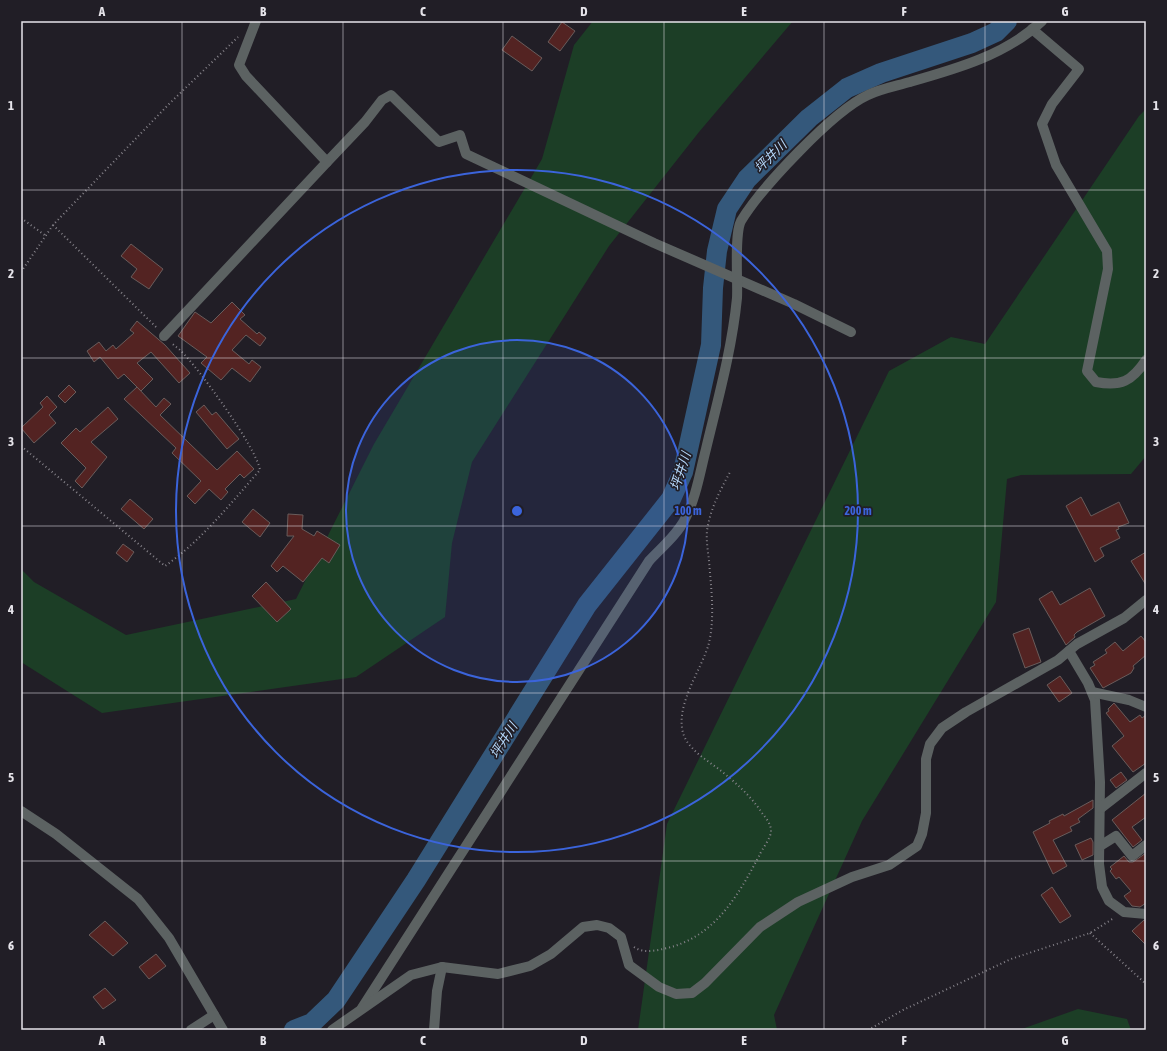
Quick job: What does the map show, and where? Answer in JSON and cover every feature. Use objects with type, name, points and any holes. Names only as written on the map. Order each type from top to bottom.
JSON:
[{"type":"street","points":[[362,1008],[649,561],[668,542],[685,520],[694,494],[726,366],[737,297],[740,223],[754,203],[798,152],[839,115],[867,95],[951,70],[984,57],[1012,43],[1042,21]]},
{"type":"street","points":[[254,22],[239,65],[246,76],[327,162]]},
{"type":"street","points":[[1032,29],[1079,69],[1052,104],[1042,124],[1056,165],[1106,251],[1108,269],[1087,371],[1096,382],[1122,383],[1138,372],[1146,360]]},
{"type":"street","points":[[164,336],[365,122],[382,100],[391,95],[439,142],[460,135],[466,154],[654,243],[726,274],[851,332]]},
{"type":"street","points":[[332,1030],[411,974],[442,967],[498,974],[530,966],[551,954],[583,927],[597,925],[609,928],[621,937],[629,965],[659,988],[676,994],[692,993],[705,983],[760,927],[798,902],[852,877],[889,865],[916,846],[922,834],[926,813],[926,759],[930,744],[942,728],[966,712],[1053,663],[1082,641],[1124,618],[1146,600]]},
{"type":"street","points":[[1069,651],[1095,700],[1098,730],[1101,808],[1099,864],[1102,888],[1109,901],[1124,912],[1146,914]]},
{"type":"street","points":[[1092,692],[1129,700],[1146,707]]},
{"type":"street","points":[[1101,808],[1146,773]]},
{"type":"street","points":[[21,811],[56,834],[138,899],[169,938],[223,1029]]},
{"type":"street","points":[[1100,846],[1116,836],[1132,856],[1146,845]]},
{"type":"street","points":[[434,1030],[437,991],[442,967]]},
{"type":"street","points":[[191,1030],[214,1015]]},
{"type":"path","points":[[21,272],[53,225],[169,104],[254,22]]},
{"type":"path","points":[[21,218],[46,236]]},
{"type":"path","points":[[21,446],[164,566],[182,554],[221,515],[260,470],[259,463],[238,426],[190,362],[53,225]]},
{"type":"path","points":[[621,937],[639,950],[663,949],[691,940],[723,915],[744,882],[771,832],[769,822],[752,797],[704,760],[687,741],[683,732],[683,711],[689,689],[700,668],[709,642],[711,624],[711,585],[707,532],[713,504],[730,472]]},
{"type":"path","points":[[868,1030],[903,1010],[1012,959],[1090,933],[1124,912]]},
{"type":"path","points":[[1090,933],[1146,984]]},
{"type":"green space","points":[[593,21],[793,21],[699,132],[609,246],[472,462],[452,543],[445,617],[356,677],[102,713],[21,662],[21,569],[34,582],[126,635],[296,599],[374,444],[542,159],[574,45]]},
{"type":"green space","points":[[1146,109],[1146,456],[1131,474],[1021,475],[1007,479],[996,602],[862,821],[774,1015],[777,1030],[638,1030],[667,824],[889,371],[951,337],[985,344],[1139,116]]},
{"type":"green space","points":[[1078,1009],[1127,1019],[1131,1030],[1019,1030]]},
{"type":"building","points":[[562,22],[575,31],[560,51],[548,42]]},
{"type":"building","points":[[512,36],[542,58],[532,71],[502,50]]},
{"type":"building","points":[[131,244],[163,269],[149,289],[131,277],[137,269],[121,256]]},
{"type":"building","points":[[232,302],[245,315],[240,319],[257,334],[259,332],[266,338],[260,346],[246,335],[232,350],[249,364],[252,360],[261,367],[250,382],[232,368],[221,380],[201,363],[207,357],[178,336],[195,312],[211,323]]},
{"type":"building","points":[[137,321],[165,345],[190,373],[179,383],[151,352],[137,363],[153,379],[141,391],[124,374],[118,379],[100,357],[94,362],[87,351],[99,342],[106,351],[113,345],[116,349],[134,333],[130,330]]},
{"type":"building","points":[[69,385],[76,392],[65,403],[58,396]]},
{"type":"building","points":[[137,387],[156,407],[164,398],[171,404],[160,415],[217,470],[237,451],[254,469],[244,478],[240,474],[225,489],[228,492],[221,500],[209,489],[195,504],[187,496],[201,481],[172,453],[176,448],[124,399]]},
{"type":"building","points":[[47,396],[57,407],[49,415],[56,423],[34,443],[21,428],[43,407],[40,403]]},
{"type":"building","points":[[204,405],[212,415],[216,412],[239,439],[227,449],[196,412]]},
{"type":"building","points":[[108,407],[118,419],[91,442],[107,457],[82,488],[75,481],[86,468],[61,443],[76,428],[80,432]]},
{"type":"building","points":[[1081,497],[1091,516],[1119,502],[1129,523],[1118,527],[1119,529],[1116,530],[1120,538],[1100,548],[1104,556],[1095,562],[1066,506]]},
{"type":"building","points":[[130,499],[153,519],[144,529],[121,509]]},
{"type":"building","points":[[253,509],[270,523],[260,537],[242,522]]},
{"type":"building","points":[[288,514],[303,515],[302,529],[314,536],[317,531],[340,545],[329,563],[322,558],[303,582],[283,566],[277,572],[271,566],[294,536],[287,536]]},
{"type":"building","points":[[123,544],[134,552],[127,562],[116,553]]},
{"type":"building","points":[[1146,552],[1146,585],[1131,561]]},
{"type":"building","points":[[266,582],[291,609],[277,622],[252,596]]},
{"type":"building","points":[[1090,588],[1105,616],[1077,632],[1074,635],[1075,637],[1066,645],[1039,599],[1052,591],[1060,605]]},
{"type":"building","points":[[1029,628],[1041,662],[1025,668],[1013,634]]},
{"type":"building","points":[[1141,636],[1146,642],[1146,655],[1133,666],[1134,668],[1131,673],[1103,688],[1090,668],[1095,665],[1093,662],[1107,653],[1105,650],[1115,642],[1123,651]]},
{"type":"building","points":[[1060,676],[1072,693],[1059,702],[1047,685]]},
{"type":"building","points":[[1114,703],[1130,722],[1140,715],[1142,718],[1146,715],[1146,763],[1133,772],[1112,746],[1124,736],[1106,713]]},
{"type":"building","points":[[1121,772],[1127,780],[1116,788],[1110,780]]},
{"type":"building","points":[[1146,793],[1146,817],[1132,827],[1142,840],[1133,847],[1112,820]]},
{"type":"building","points":[[1093,800],[1093,808],[1078,819],[1080,822],[1070,827],[1072,831],[1053,840],[1067,866],[1053,874],[1033,832],[1050,823],[1049,821],[1063,814],[1064,816]]},
{"type":"building","points":[[1091,838],[1093,842],[1093,855],[1082,860],[1075,845]]},
{"type":"building","points":[[1146,853],[1146,903],[1140,907],[1132,906],[1124,896],[1131,891],[1119,877],[1116,879],[1110,871],[1112,869],[1110,867],[1124,856],[1129,862],[1133,862]]},
{"type":"building","points":[[1052,887],[1071,916],[1060,923],[1041,895]]},
{"type":"building","points":[[1144,920],[1146,920],[1146,945],[1132,931]]},
{"type":"building","points":[[105,921],[128,943],[113,956],[89,935]]},
{"type":"building","points":[[156,954],[166,966],[149,979],[139,967]]},
{"type":"building","points":[[105,988],[116,1000],[103,1009],[93,997]]},
{"type":"waterway","name":"坪井川","points":[[294,1030],[312,1023],[336,1000],[416,880],[587,605],[671,499],[683,472],[711,345],[713,288],[717,251],[727,209],[747,179],[809,118],[847,88],[881,73],[972,43],[996,32],[1007,21]]}]
